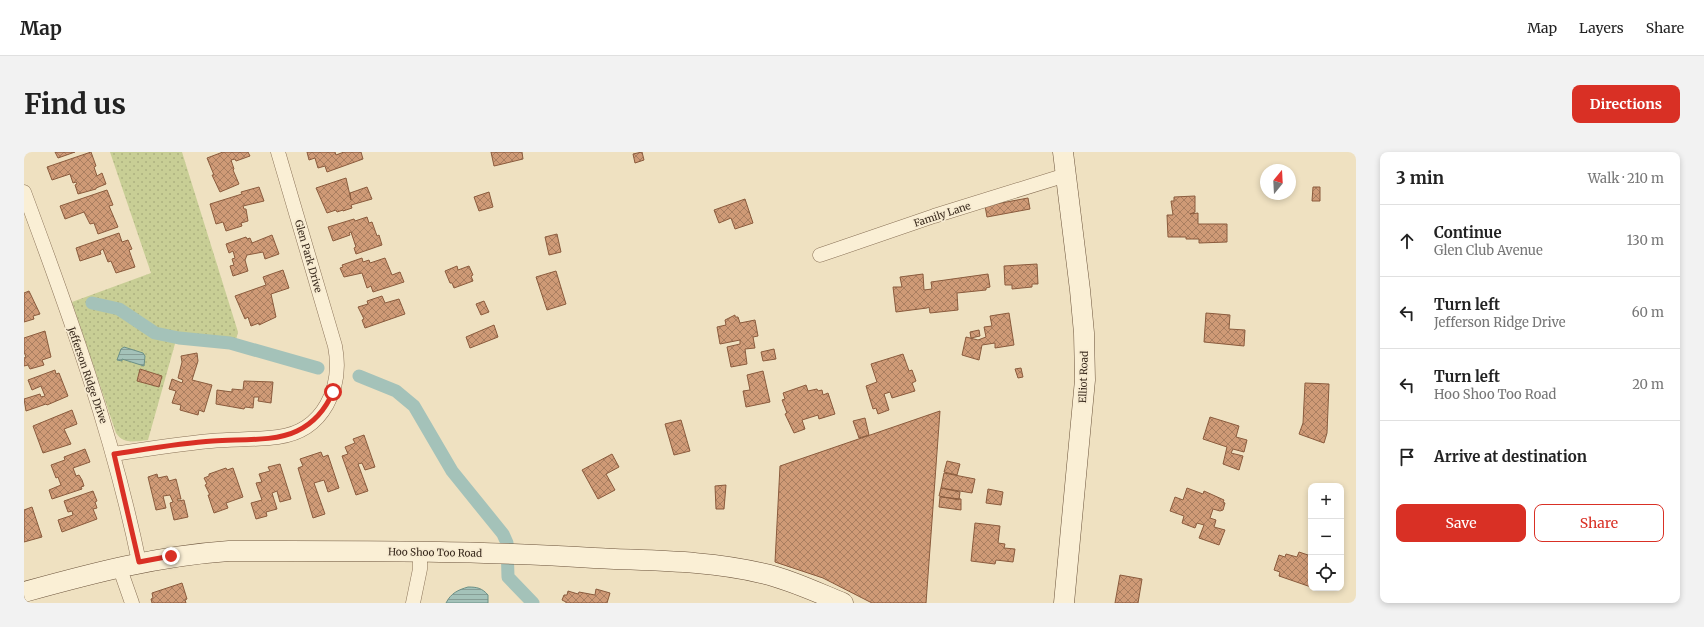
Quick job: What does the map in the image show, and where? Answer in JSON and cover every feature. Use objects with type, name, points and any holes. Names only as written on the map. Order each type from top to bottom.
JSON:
[{"type":"street","name":"Glen Park Drive","points":[[114,454],[212,441],[279,437],[297,431],[311,422],[328,402],[337,380],[338,361],[278,152]]},
{"type":"street","name":"Elliot Road","points":[[1062,152],[1080,290],[1084,333],[1085,380],[1064,603]]},
{"type":"street","name":"Family Lane","points":[[820,255],[934,216],[1066,175]]},
{"type":"street","name":"Jefferson Ridge Drive","points":[[24,192],[58,284],[114,454],[139,562]]},
{"type":"street","name":"Hoo Shoo Too Road","points":[[24,592],[139,562],[171,556],[229,551],[508,553],[657,560],[733,567],[783,579],[843,603]]},
{"type":"street","points":[[413,603],[420,569],[420,552]]},
{"type":"street","points":[[120,566],[132,603]]},
{"type":"green space","points":[[110,152],[182,152],[238,332],[236,340],[178,333],[148,440],[126,441],[119,437],[116,433],[72,302],[151,273]]},
{"type":"water","points":[[124,347],[143,353],[145,356],[144,366],[122,359],[122,361],[117,360],[121,349]]},
{"type":"water","points":[[468,587],[481,589],[484,591],[488,595],[488,603],[446,603],[455,592]]},
{"type":"building","points":[[55,152],[75,152],[58,158]]},
{"type":"building","points":[[91,152],[96,166],[94,167],[97,176],[102,173],[106,184],[96,189],[78,194],[75,185],[77,184],[76,182],[73,183],[70,174],[52,180],[47,167]]},
{"type":"building","points":[[223,152],[248,152],[250,156],[236,161],[235,159],[231,160],[233,170],[239,184],[220,192],[212,175],[214,175],[207,158]]},
{"type":"building","points":[[307,152],[335,152],[336,155],[344,152],[361,152],[363,159],[327,172],[325,166],[318,168],[315,158],[309,160]]},
{"type":"building","points":[[491,152],[522,152],[523,159],[494,166]]},
{"type":"building","points":[[642,152],[644,160],[635,163],[633,154]]},
{"type":"building","points":[[346,178],[351,200],[350,193],[367,187],[372,199],[351,205],[352,208],[343,211],[337,212],[336,210],[327,213],[316,188]]},
{"type":"building","points":[[259,187],[264,201],[243,206],[244,209],[246,209],[248,221],[241,223],[242,226],[226,231],[223,222],[216,224],[210,204]]},
{"type":"building","points":[[1313,187],[1320,187],[1320,201],[1312,201]]},
{"type":"building","points":[[107,190],[113,205],[109,206],[118,227],[98,234],[94,223],[90,224],[84,212],[65,219],[60,206]]},
{"type":"building","points":[[489,192],[493,207],[479,211],[474,197]]},
{"type":"building","points":[[1195,196],[1195,212],[1190,214],[1198,213],[1198,224],[1227,224],[1227,242],[1199,243],[1199,239],[1168,237],[1167,215],[1173,215],[1171,201],[1174,201],[1174,197]]},
{"type":"building","points":[[1028,198],[1030,209],[987,217],[985,206]]},
{"type":"building","points":[[745,199],[753,223],[735,229],[731,218],[719,223],[714,210]]},
{"type":"building","points":[[367,217],[369,223],[372,222],[377,236],[379,235],[382,245],[356,254],[354,248],[356,247],[351,232],[349,233],[350,235],[333,241],[328,227],[354,219],[355,221]]},
{"type":"building","points":[[119,233],[122,242],[128,240],[132,249],[129,250],[135,267],[116,273],[111,261],[108,262],[103,249],[100,251],[101,254],[80,261],[76,248]]},
{"type":"building","points":[[557,234],[561,252],[549,255],[545,237]]},
{"type":"building","points":[[272,235],[279,254],[265,259],[263,252],[247,255],[245,260],[248,271],[233,276],[230,266],[234,265],[232,259],[235,258],[233,251],[229,253],[226,244],[246,237],[247,239],[250,238],[252,243]]},
{"type":"building","points":[[362,258],[363,262],[369,260],[370,263],[385,258],[392,275],[400,272],[404,282],[373,292],[371,286],[367,288],[362,273],[344,277],[340,268],[343,267],[342,265]]},
{"type":"building","points":[[1037,264],[1038,284],[1032,284],[1032,287],[1012,289],[1012,285],[1005,285],[1004,266]]},
{"type":"building","points":[[457,266],[458,270],[469,266],[473,275],[471,276],[473,281],[454,288],[445,271]]},
{"type":"building","points":[[283,270],[289,288],[271,294],[276,317],[259,325],[259,323],[251,326],[248,317],[245,319],[235,296],[266,285],[263,277]]},
{"type":"building","points":[[556,271],[566,304],[547,310],[536,277]]},
{"type":"building","points":[[923,274],[924,290],[932,289],[931,282],[988,274],[990,287],[986,288],[986,290],[957,293],[958,310],[930,313],[929,307],[896,312],[893,287],[902,287],[900,277]]},
{"type":"building","points":[[29,291],[40,314],[33,316],[34,319],[24,322],[24,293]]},
{"type":"building","points":[[382,296],[385,303],[399,299],[405,314],[365,328],[362,320],[364,319],[358,307],[368,304],[367,301]]},
{"type":"building","points":[[484,301],[489,312],[481,315],[476,304]]},
{"type":"building","points":[[1009,313],[1014,345],[995,348],[995,343],[982,345],[979,360],[962,355],[966,337],[978,340],[986,337],[984,327],[992,326],[990,316]]},
{"type":"building","points":[[1206,313],[1230,315],[1229,329],[1245,330],[1244,346],[1204,342]]},
{"type":"building","points":[[735,315],[735,317],[738,317],[740,323],[755,320],[758,336],[753,337],[755,348],[745,349],[747,364],[731,367],[727,347],[740,344],[740,340],[720,344],[717,327],[726,325],[725,320]]},
{"type":"building","points":[[494,325],[498,337],[470,348],[466,337]]},
{"type":"building","points":[[979,330],[980,336],[971,338],[970,332]]},
{"type":"building","points":[[45,331],[51,357],[42,360],[44,365],[30,369],[28,365],[24,366],[24,358],[26,357],[24,352],[24,338]]},
{"type":"building","points":[[774,349],[776,359],[763,361],[761,352]]},
{"type":"building","points":[[197,353],[198,361],[192,380],[212,385],[204,412],[199,410],[198,415],[180,410],[181,405],[172,403],[176,391],[169,389],[172,379],[182,383],[183,380],[178,378],[182,362],[181,356]]},
{"type":"building","points":[[903,354],[909,371],[912,370],[916,381],[912,383],[915,391],[892,398],[890,392],[884,394],[889,410],[878,414],[876,408],[873,409],[866,386],[877,382],[871,364]]},
{"type":"building","points":[[1021,368],[1023,377],[1018,378],[1015,369]]},
{"type":"building","points":[[140,369],[162,376],[159,387],[137,381]]},
{"type":"building","points":[[55,370],[56,374],[59,373],[68,396],[47,405],[46,404],[26,411],[24,399],[40,394],[41,397],[45,396],[41,386],[32,390],[28,380]]},
{"type":"building","points":[[763,371],[770,402],[746,407],[743,391],[750,390],[747,375]]},
{"type":"building","points":[[244,381],[273,382],[271,403],[258,401],[259,397],[254,397],[253,408],[245,407],[244,409],[216,404],[217,390],[232,392],[232,389],[243,390]]},
{"type":"building","points":[[1305,383],[1329,384],[1327,433],[1324,443],[1299,434],[1303,423]]},
{"type":"building","points":[[806,385],[808,391],[817,389],[818,391],[822,390],[823,395],[828,393],[835,414],[819,419],[818,415],[802,420],[805,429],[794,433],[785,414],[787,413],[782,400],[785,399],[783,393]]},
{"type":"building","points":[[72,410],[77,424],[64,429],[71,444],[43,453],[33,426]]},
{"type":"building","points":[[940,411],[926,603],[872,603],[823,578],[775,562],[780,466]]},
{"type":"building","points":[[1210,417],[1239,426],[1236,437],[1247,440],[1244,452],[1233,449],[1231,453],[1243,456],[1239,470],[1223,464],[1227,447],[1203,439]]},
{"type":"building","points":[[865,418],[869,435],[859,438],[853,421]]},
{"type":"building","points":[[681,420],[690,451],[674,455],[665,424]]},
{"type":"building","points":[[364,435],[375,467],[365,470],[362,463],[358,464],[368,491],[356,495],[342,456],[348,454],[345,447],[355,443],[353,439]]},
{"type":"building","points":[[85,449],[90,462],[73,468],[76,476],[79,475],[84,486],[81,487],[82,489],[52,499],[49,490],[61,485],[58,477],[56,478],[51,465],[65,460],[64,457]]},
{"type":"building","points":[[321,452],[323,457],[328,455],[339,488],[328,492],[324,480],[314,483],[325,514],[313,518],[298,468],[303,466],[300,459]]},
{"type":"building","points":[[612,454],[619,467],[606,474],[615,490],[598,499],[582,470]]},
{"type":"building","points":[[947,461],[960,464],[957,475],[944,472]]},
{"type":"building","points":[[280,464],[291,499],[280,502],[277,491],[272,493],[277,509],[266,512],[267,516],[256,519],[251,503],[262,500],[256,483],[262,482],[259,474],[270,471],[268,467]]},
{"type":"building","points":[[226,468],[227,470],[233,468],[243,497],[226,503],[228,508],[214,513],[208,495],[210,495],[205,485],[207,484],[204,478],[209,476],[209,474]]},
{"type":"building","points":[[944,473],[975,479],[972,493],[941,488]]},
{"type":"building","points":[[157,474],[158,478],[167,476],[169,481],[176,479],[181,499],[177,499],[178,501],[184,500],[188,517],[174,520],[170,503],[173,502],[170,495],[163,496],[166,508],[156,510],[148,477]]},
{"type":"building","points":[[726,485],[724,509],[716,509],[715,486]]},
{"type":"building","points":[[941,488],[960,492],[959,500],[939,496]]},
{"type":"building","points":[[1187,488],[1203,494],[1204,491],[1224,500],[1223,502],[1225,503],[1223,510],[1220,511],[1213,509],[1210,518],[1216,520],[1214,527],[1225,530],[1219,545],[1199,538],[1204,525],[1197,523],[1195,528],[1182,523],[1184,516],[1170,511],[1175,497],[1183,500]]},
{"type":"building","points":[[988,489],[1003,492],[1001,505],[986,503]]},
{"type":"building","points":[[93,491],[97,501],[95,502],[97,508],[93,509],[97,519],[62,532],[58,520],[73,515],[72,511],[68,512],[64,501]]},
{"type":"building","points":[[940,497],[961,499],[961,510],[939,507]]},
{"type":"building","points":[[32,507],[42,537],[24,542],[24,510]]},
{"type":"building","points":[[975,523],[1000,526],[998,543],[1005,544],[1004,548],[1015,549],[1013,562],[996,560],[995,564],[971,561]]},
{"type":"building","points":[[1299,552],[1308,555],[1308,586],[1279,576],[1280,572],[1274,570],[1279,555],[1285,557],[1286,554],[1297,557]]},
{"type":"building","points":[[1120,575],[1142,579],[1138,603],[1115,603]]},
{"type":"building","points":[[182,583],[187,599],[185,600],[186,603],[152,603],[152,593]]},
{"type":"building","points":[[596,589],[610,593],[607,603],[566,603],[562,600],[564,595],[567,595],[568,591],[578,594],[579,592],[595,595]]},
{"type":"waterway","points":[[92,303],[119,309],[155,333],[179,338],[230,343],[318,368]]},
{"type":"waterway","points":[[359,376],[396,391],[414,406],[452,471],[503,534],[507,543],[508,577],[533,603]]},
{"type":"route","points":[[171,556],[139,562],[128,507],[114,454],[212,441],[279,437],[297,431],[311,422],[320,414],[333,392]]}]
